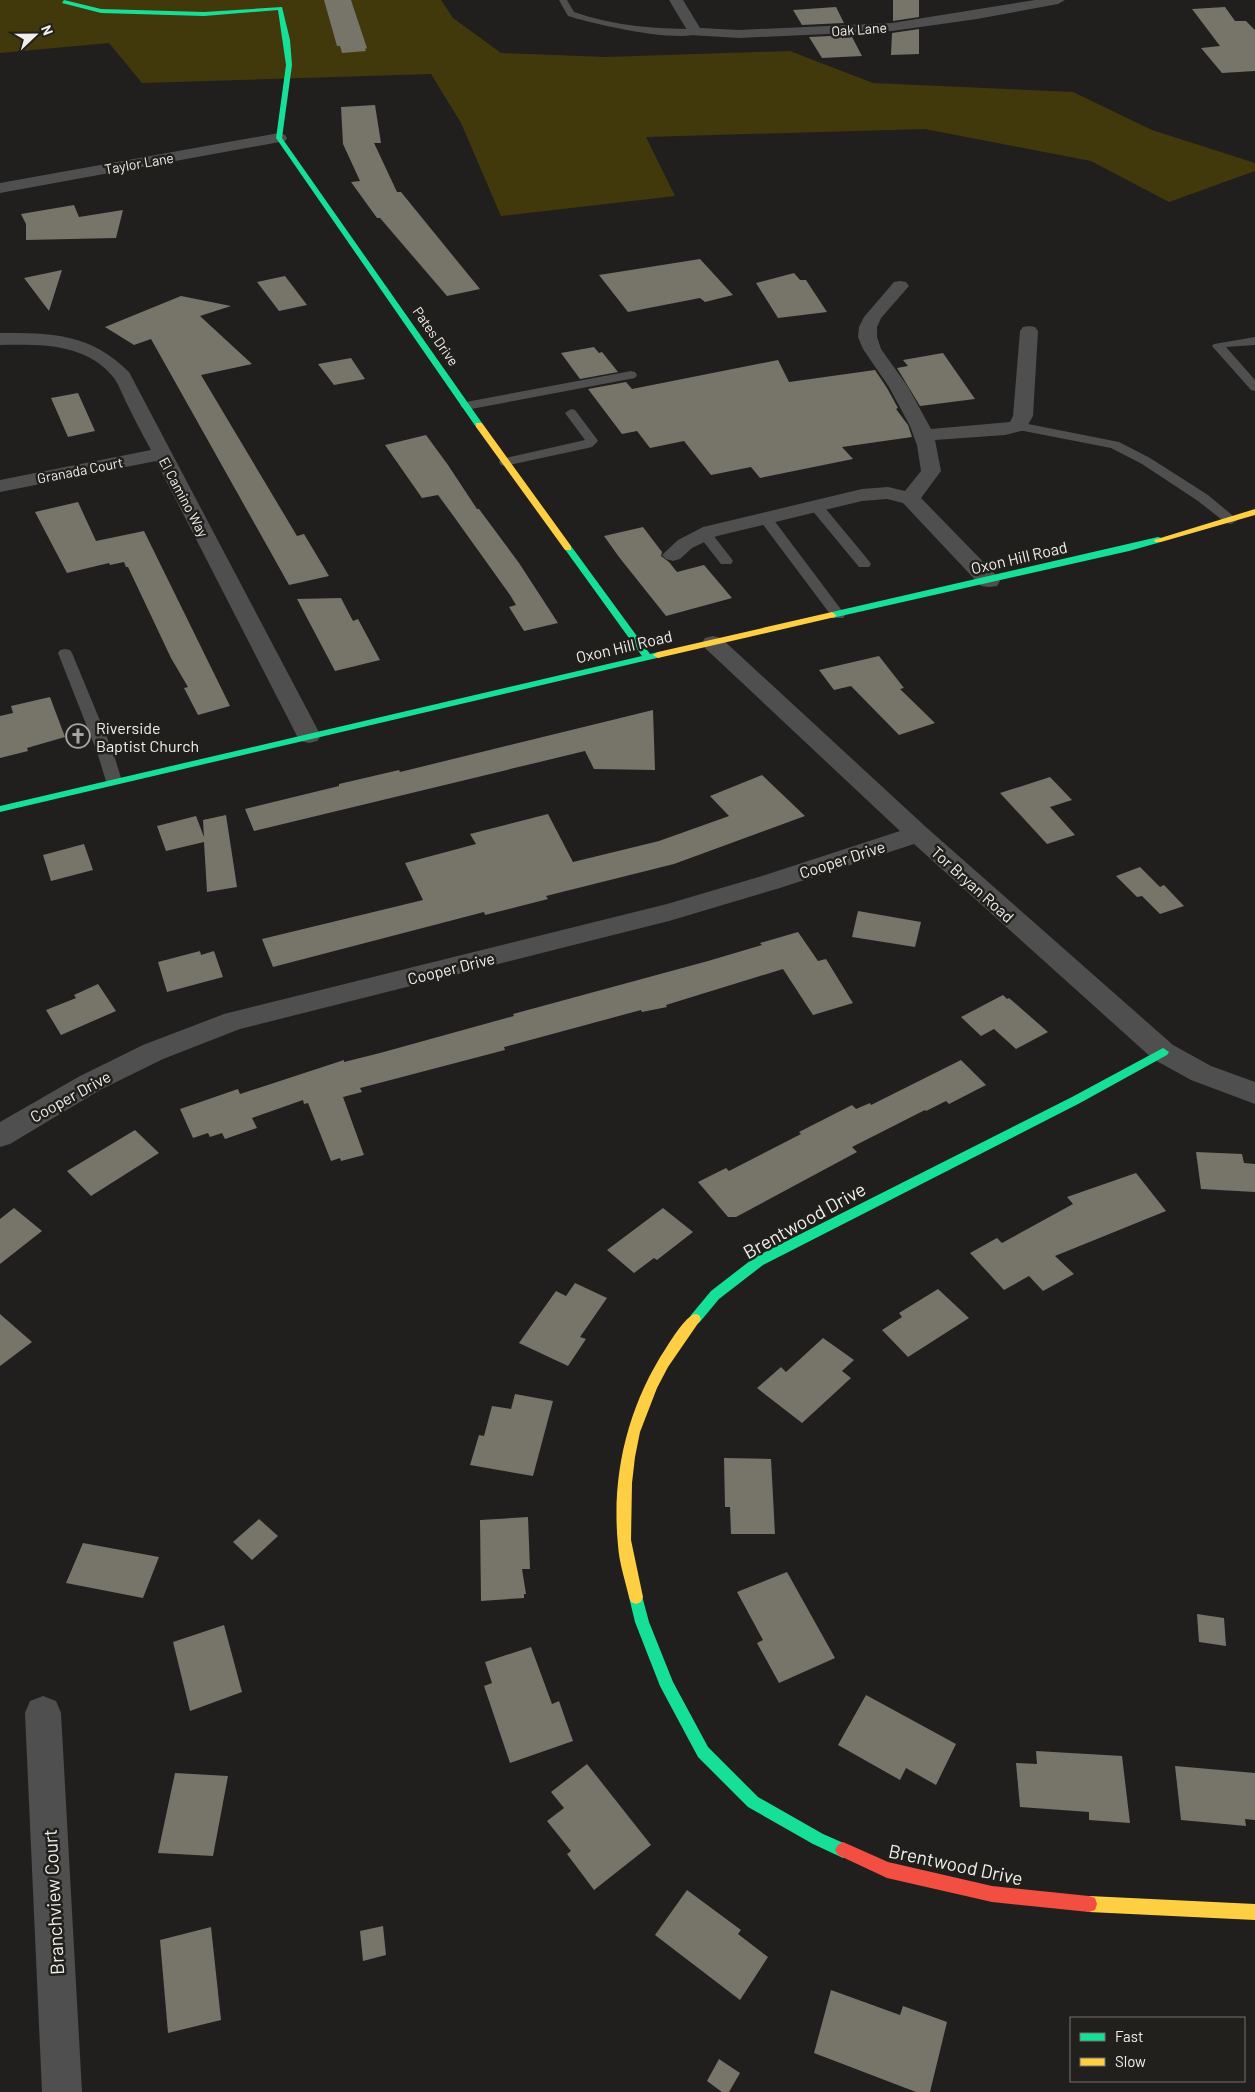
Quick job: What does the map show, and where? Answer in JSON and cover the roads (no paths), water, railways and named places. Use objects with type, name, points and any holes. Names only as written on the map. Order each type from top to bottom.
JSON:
[{"type":"street","points":[[676,0],[695,32]]},
{"type":"street","points":[[964,0],[977,15]]},
{"type":"street","name":"Oak Lane","points":[[695,32],[739,34],[857,30],[977,15],[1058,0]]},
{"type":"street","points":[[64,2],[101,11],[204,14],[280,8],[289,63],[284,101],[278,124],[279,138]]},
{"type":"street","name":"Taylor Lane","points":[[0,188],[279,138]]},
{"type":"street","name":"Pates Drive","points":[[279,138],[505,462],[647,657]]},
{"type":"street","points":[[900,286],[886,298],[879,311],[873,316],[868,326],[867,335],[869,343],[887,368],[918,421],[930,456],[931,471],[910,498]]},
{"type":"street","points":[[923,435],[1005,430],[1018,426],[1023,416],[1029,331]]},
{"type":"street","name":"El Camino Way","points":[[0,339],[33,338],[61,340],[84,347],[101,356],[122,376],[309,736]]},
{"type":"street","name":"Granada Court","points":[[0,486],[161,454]]},
{"type":"street","points":[[673,556],[685,544],[704,533],[862,495],[888,493],[910,498],[989,581]]},
{"type":"street","name":"Oxon Hill Road","points":[[0,809],[647,657],[1129,548],[1255,512]]},
{"type":"street","name":"Tor Bryan Road","points":[[713,643],[918,834],[1163,1052],[1201,1073],[1255,1093]]},
{"type":"street","name":"Cooper Drive","points":[[0,1136],[52,1105],[153,1052],[234,1021],[650,917],[771,882],[918,834]]},
{"type":"street","name":"Brentwood Drive","points":[[1163,1052],[1076,1100],[809,1234],[759,1262],[715,1295],[672,1347],[647,1392],[634,1427],[624,1478],[625,1547],[642,1622],[667,1686],[703,1752],[753,1802],[818,1839],[887,1870],[992,1894],[1104,1905],[1255,1912]]},
{"type":"street","name":"Branchview Court","points":[[43,1713],[62,2092]]},
{"type":"lane","points":[[563,0],[570,14],[599,23],[649,30],[695,32]]},
{"type":"lane","points":[[1255,341],[1218,346],[1255,387]]},
{"type":"lane","points":[[466,406],[631,375]]},
{"type":"lane","points":[[505,462],[588,444],[592,441],[571,413]]},
{"type":"lane","points":[[1018,426],[1115,445],[1146,461],[1203,498],[1231,520]]},
{"type":"lane","points":[[816,506],[864,564]]},
{"type":"lane","points":[[765,518],[838,614]]},
{"type":"lane","points":[[704,533],[726,561]]},
{"type":"lane","points":[[65,653],[105,752],[114,781]]},
{"type":"place","name":"Riverside Baptist Church","points":[[78,736]]}]
